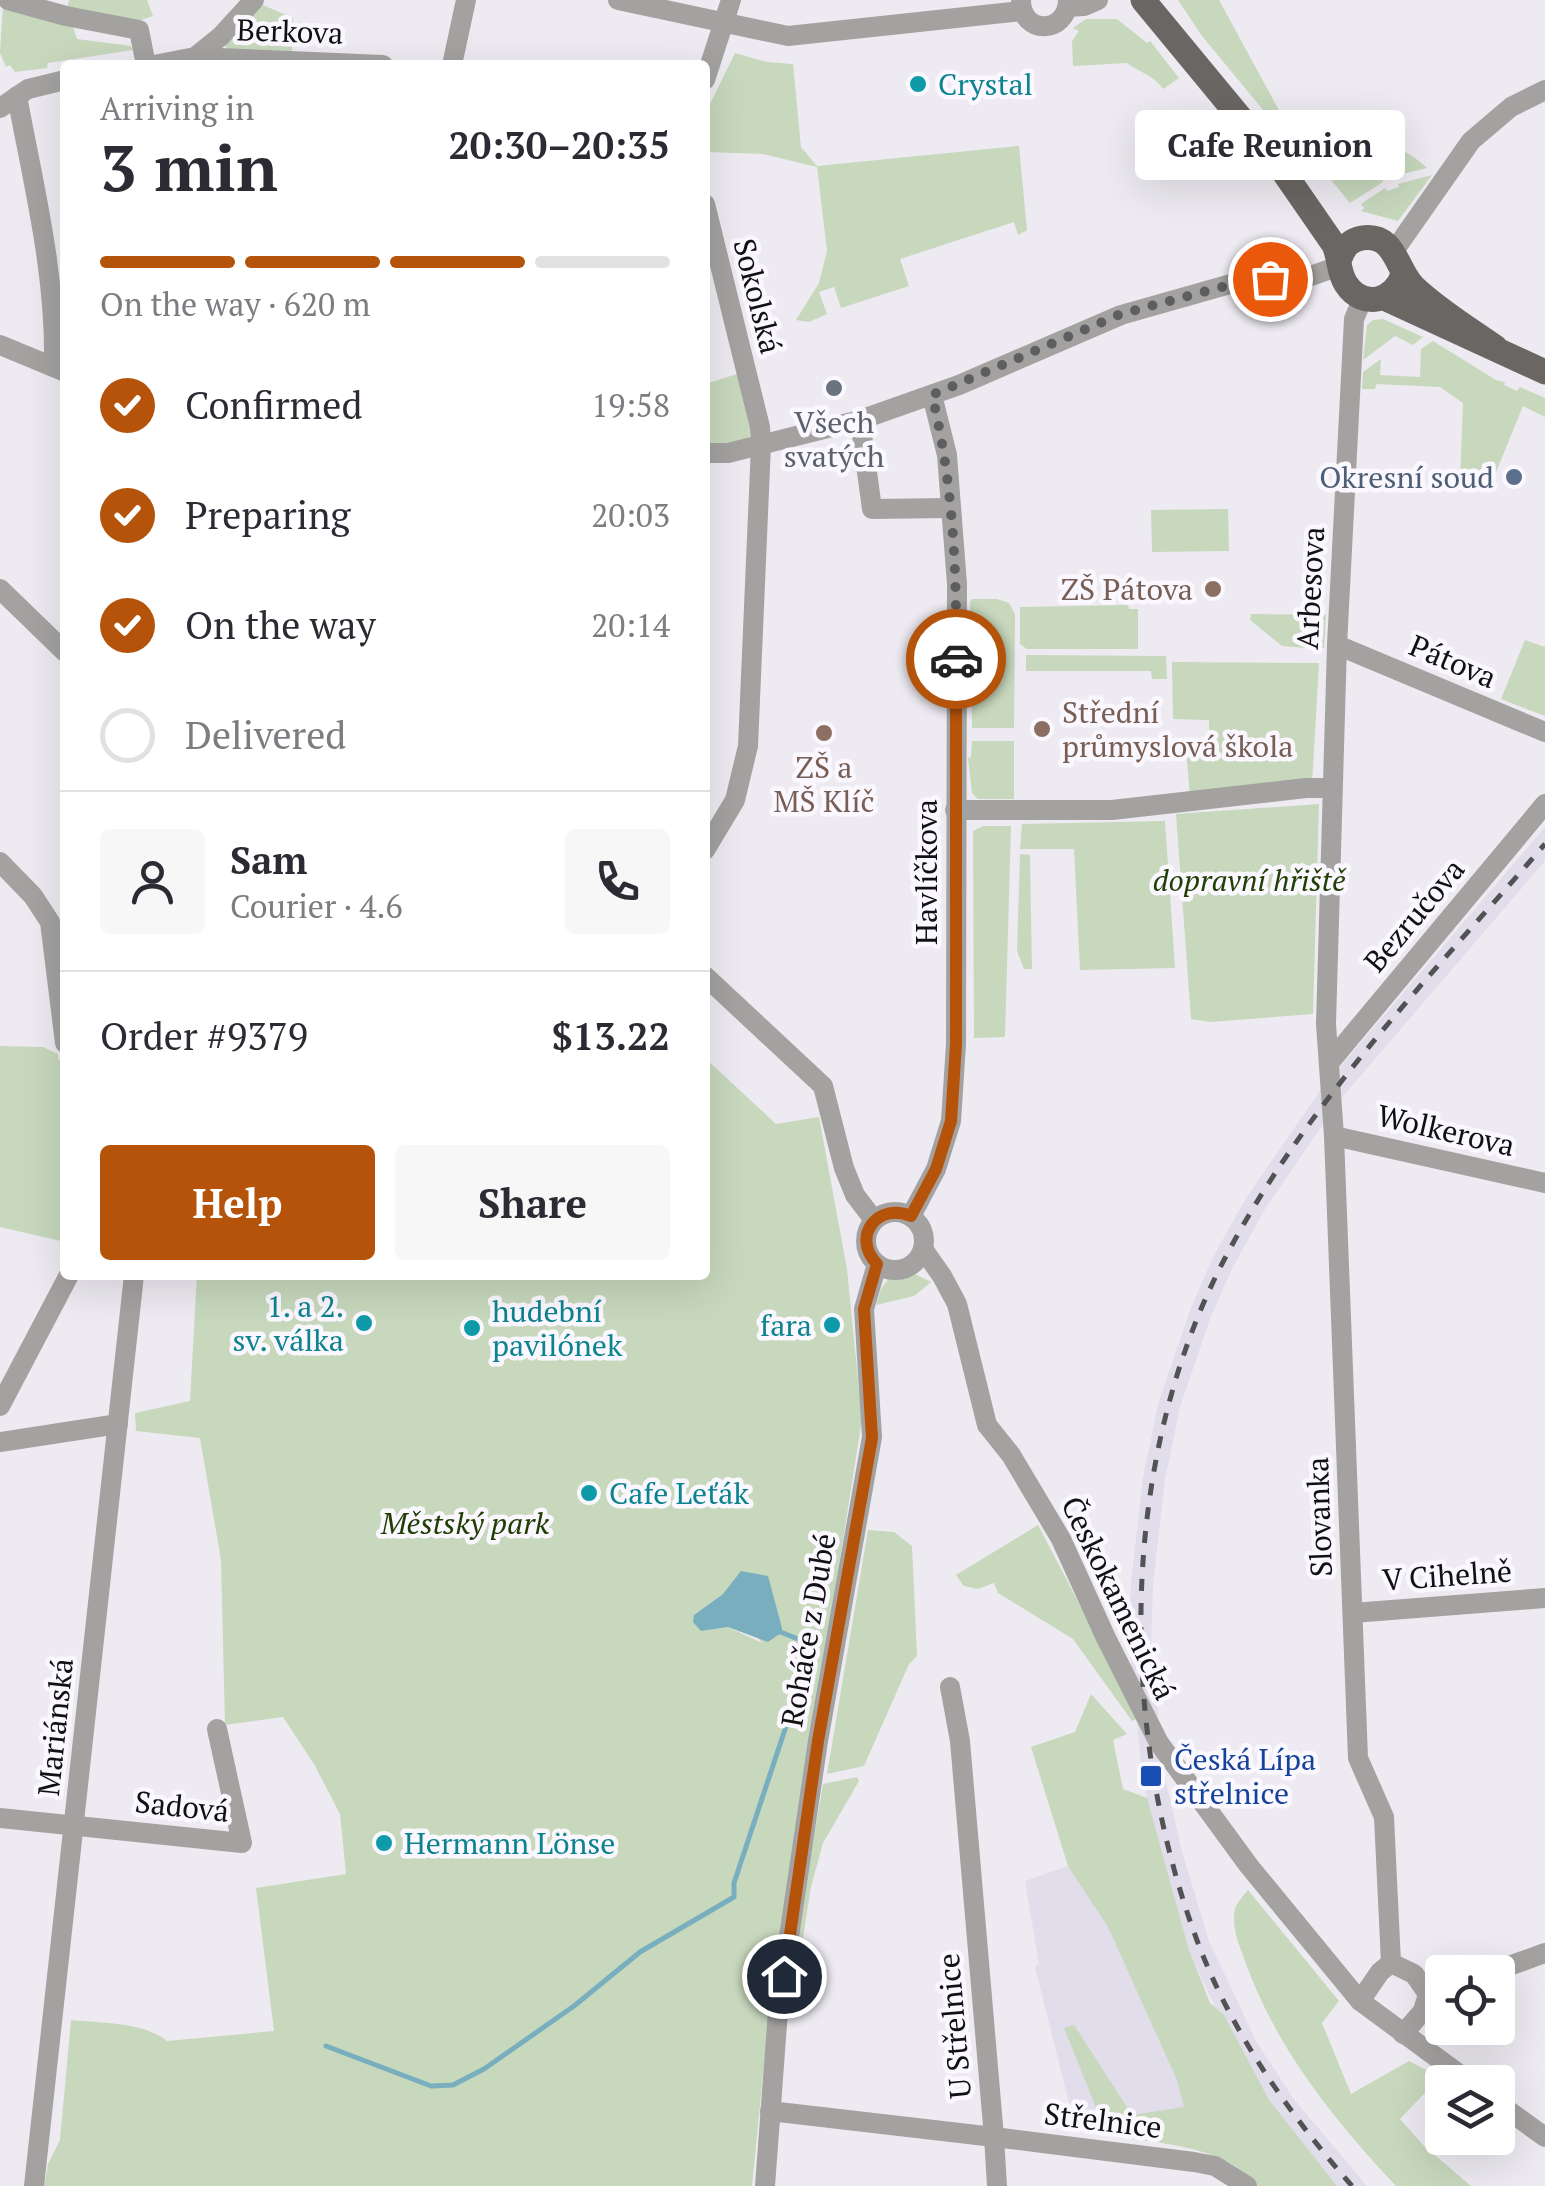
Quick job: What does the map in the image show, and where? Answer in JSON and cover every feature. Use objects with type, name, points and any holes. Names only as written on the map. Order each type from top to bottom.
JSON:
[{"type":"main road","points":[[1150,9],[1276,161],[1340,262],[1347,286],[1545,372]]},
{"type":"main road","points":[[1276,161],[1360,238],[1380,241],[1423,294],[1495,348]]},
{"type":"main road","points":[[1340,262],[1347,246],[1360,238]]},
{"type":"main road","points":[[1374,298],[1396,290],[1399,262]]},
{"type":"street","points":[[8,0],[139,30],[145,60]]},
{"type":"street","points":[[195,60],[254,0]]},
{"type":"street","points":[[453,60],[466,0]]},
{"type":"street","points":[[618,0],[796,36],[1021,6],[1032,25],[1048,28],[1061,21],[1068,3],[1084,6],[1098,0]]},
{"type":"street","points":[[710,64],[731,0]]},
{"type":"street","points":[[0,344],[60,369],[51,267],[8,102],[46,83],[60,81]]},
{"type":"street","points":[[1399,262],[1472,141],[1510,108],[1545,90]]},
{"type":"street","name":"Sokolská","points":[[710,224],[754,402],[760,445],[748,746],[736,800],[710,842]]},
{"type":"street","points":[[710,453],[728,453],[860,420],[932,395],[1121,314],[1248,280],[1305,278],[1340,262]]},
{"type":"street","name":"Arbesova","points":[[1329,1064],[1326,1024],[1332,788],[1354,320],[1374,298]]},
{"type":"street","name":"Havlíčkova","points":[[911,1216],[936,1169],[951,1121],[956,1044],[957,584],[946,455],[932,395]]},
{"type":"street","points":[[860,420],[872,509],[950,514]]},
{"type":"street","points":[[0,590],[60,647]]},
{"type":"street","name":"Pátova","points":[[1337,646],[1545,732]]},
{"type":"street","points":[[955,810],[1112,810],[1332,788]]},
{"type":"street","name":"Bezručova","points":[[1329,1064],[1545,804]]},
{"type":"street","points":[[0,862],[50,922],[60,1003]]},
{"type":"street","name":"Roháče z Dubé","points":[[710,981],[823,1086],[844,1168],[855,1195],[874,1220],[866,1244],[877,1264],[864,1309],[872,1438],[818,1741],[778,2010],[765,2186]]},
{"type":"street","name":"Slovanka","points":[[1329,1064],[1358,1758],[1384,1817],[1391,1963]]},
{"type":"street","name":"Wolkerova","points":[[1334,1136],[1545,1183]]},
{"type":"street","points":[[874,1220],[891,1212],[911,1216],[923,1231],[917,1258],[892,1270],[877,1264]]},
{"type":"street","name":"Českokamenická","points":[[917,1258],[942,1276],[957,1304],[985,1420],[1061,1540],[1146,1720],[1249,1866],[1360,2001],[1447,2065]]},
{"type":"street","points":[[0,1406],[67,1280]]},
{"type":"street","name":"Mariánská","points":[[34,2186],[133,1280]]},
{"type":"street","points":[[0,1442],[118,1424]]},
{"type":"street","name":"V Cihelně","points":[[1353,1612],[1545,1598]]},
{"type":"street","name":"U Střelnice","points":[[770,2111],[994,2137],[960,1741],[950,1687]]},
{"type":"street","name":"Sadová","points":[[0,1818],[242,1842],[217,1729]]},
{"type":"street","points":[[1515,1964],[1545,1954]]},
{"type":"street","points":[[1360,2001],[1391,1963],[1425,1983]]},
{"type":"street","points":[[1404,2034],[1425,2007]]},
{"type":"street","points":[[1515,2116],[1545,2138]]},
{"type":"street","points":[[994,2137],[997,2186]]},
{"type":"street","name":"Střelnice","points":[[994,2137],[1216,2166],[1247,2186]]},
{"type":"shaded area","points":[[1545,827],[1545,861],[1339,1101],[1265,1209],[1211,1316],[1180,1407],[1165,1480],[1153,1583],[1151,1642],[1164,1773],[1181,1848],[1209,1941],[1256,2041],[1293,2098],[1367,2186],[1337,2186],[1275,2111],[1236,2052],[1188,1949],[1159,1853],[1142,1776],[1129,1643],[1131,1582],[1143,1477],[1159,1401],[1191,1308],[1213,1257],[1246,1198],[1322,1088]]},
{"type":"shaded area","points":[[1114,1861],[1237,2120],[1154,2127],[1073,2119],[1035,1967],[1039,1964],[1025,1881],[1068,1866]]},
{"type":"green space","points":[[69,0],[147,0],[153,16],[127,25],[67,11]]},
{"type":"green space","points":[[1178,0],[1219,0],[1293,136],[1287,139],[1202,36]]},
{"type":"green space","points":[[3,4],[73,27],[77,39],[131,46],[133,50],[60,60],[48,63],[47,68],[15,72],[10,65],[6,67],[0,53]]},
{"type":"green space","points":[[263,5],[293,18],[292,53],[230,52],[225,46],[230,35]]},
{"type":"green space","points":[[1086,19],[1117,19],[1147,43],[1150,41],[1179,78],[1163,89],[1127,63],[1073,66],[1072,41],[1079,31],[1073,28]]},
{"type":"green space","points":[[735,53],[793,64],[801,147],[817,166],[1019,146],[1027,230],[1018,235],[1014,222],[900,259],[909,286],[841,308],[834,287],[819,292],[827,314],[809,322],[796,320],[819,283],[827,251],[817,167],[763,154],[710,152],[710,104]]},
{"type":"green space","points":[[1306,122],[1371,137],[1403,151],[1427,168],[1382,179],[1350,203],[1299,129],[1298,125]]},
{"type":"green space","points":[[1432,175],[1398,221],[1361,211],[1361,204],[1385,188],[1387,191]]},
{"type":"green space","points":[[1383,319],[1423,337],[1413,345],[1395,336],[1363,360],[1367,325]]},
{"type":"green space","points":[[1433,341],[1505,382],[1504,385],[1545,398],[1545,417],[1523,406],[1490,487],[1460,482],[1463,403],[1440,387],[1376,384],[1375,389],[1362,389],[1363,372],[1381,359],[1380,375],[1420,377],[1421,349]]},
{"type":"green space","points":[[737,374],[752,422],[749,441],[710,445],[710,382]]},
{"type":"green space","points":[[1228,509],[1229,551],[1152,552],[1151,510]]},
{"type":"green space","points":[[997,599],[1009,603],[1015,614],[1014,728],[972,728],[970,602]]},
{"type":"green space","points":[[1128,605],[1129,609],[1138,609],[1138,649],[1027,649],[1020,644],[1020,607]]},
{"type":"green space","points":[[1251,614],[1326,615],[1324,648],[1315,648],[1314,642],[1306,643],[1306,648],[1282,646],[1250,620]]},
{"type":"green space","points":[[1525,640],[1545,647],[1545,716],[1501,699]]},
{"type":"green space","points":[[1026,655],[1166,656],[1167,679],[1152,679],[1151,671],[1026,671]]},
{"type":"green space","points":[[1172,662],[1319,663],[1312,784],[1190,796],[1186,750],[1209,749],[1209,720],[1173,719]]},
{"type":"green space","points":[[972,741],[1014,741],[1014,799],[978,799],[972,793],[968,758]]},
{"type":"green space","name":"dopravní hřiště","points":[[1319,804],[1313,1014],[1210,1022],[1191,1019],[1176,814]]},
{"type":"green space","points":[[1165,821],[1175,968],[1080,970],[1074,849],[1020,849],[1022,824]]},
{"type":"green space","points":[[983,826],[1011,826],[1005,1037],[974,1038],[973,831]]},
{"type":"green space","points":[[1020,854],[1030,855],[1032,969],[1024,969],[1017,951]]},
{"type":"green space","points":[[0,1046],[43,1047],[58,1054],[60,1060],[60,1241],[0,1227]]},
{"type":"green space","name":"Městský park","points":[[710,1063],[776,1124],[819,1117],[847,1269],[862,1419],[770,2005],[752,2186],[44,2186],[48,2164],[60,2140],[71,2020],[134,2027],[167,2041],[274,2031],[256,1888],[346,1874],[340,1814],[283,1717],[225,1725],[221,1560],[200,1438],[136,1431],[135,1413],[190,1401],[197,1280],[710,1280]],"holes":[[[723,1594],[762,1643],[728,1627],[701,1631],[694,1615]]]},
{"type":"green space","points":[[913,1273],[931,1282],[914,1296],[876,1305],[890,1277]]},
{"type":"green space","points":[[1038,1525],[1139,1718],[1132,1721],[1073,1639],[998,1593],[994,1583],[978,1589],[964,1586],[956,1575]]},
{"type":"green space","points":[[868,1530],[894,1532],[912,1546],[917,1656],[909,1664],[864,1766],[827,1774]]},
{"type":"green space","points":[[1091,1694],[1127,1734],[1113,1740],[1123,1789],[1147,1798],[1188,1947],[1210,2003],[1224,2015],[1269,2100],[1337,2186],[1258,2186],[1244,2172],[1208,2154],[1107,2135],[1064,2028],[1074,2025],[1132,2115],[1184,2107],[1177,2080],[1108,1927],[1068,1866],[1031,1747],[1075,1732]]},
{"type":"green space","points":[[857,1777],[859,1781],[823,1843],[811,1887],[798,1970],[790,1974],[823,1784]]},
{"type":"green space","points":[[1248,1890],[1339,2001],[1322,2023],[1351,2094],[1409,2061],[1425,2069],[1425,2093],[1400,2119],[1425,2147],[1425,2155],[1435,2155],[1471,2186],[1396,2186],[1329,2109],[1290,2053],[1258,1993],[1235,1929],[1237,1904]]},
{"type":"water","points":[[741,1571],[768,1576],[782,1628],[768,1642],[728,1627],[701,1631],[693,1622],[694,1615],[723,1594]]},
{"type":"waterway","points":[[326,2046],[431,2086],[453,2085],[484,2069],[574,2006],[640,1952],[734,1897],[734,1883],[813,1645],[778,1631]]},
{"type":"railway","points":[[1352,2186],[1306,2130],[1245,2040],[1198,1943],[1172,1861],[1153,1775],[1143,1687],[1141,1598],[1148,1510],[1164,1423],[1189,1339],[1224,1260],[1256,1203],[1292,1148],[1372,1043],[1545,844]]},
{"type":"way so far","points":[[956,659],[957,584],[946,455],[932,395],[1121,314],[1248,280],[1270,279]]},
{"type":"place","name":"Crystal","points":[[918,84]]},
{"type":"place","name":"Cafe Reunion","points":[[1270,279]]},
{"type":"place","name":"Všech svatých","points":[[834,388]]},
{"type":"place","name":"Okresní soud","points":[[1514,477]]},
{"type":"place","name":"ZŠ Pátova","points":[[1213,589]]},
{"type":"place","name":"Střední průmyslová škola","points":[[1042,729]]},
{"type":"place","name":"ZŠ a MŠ Klíč","points":[[824,733]]},
{"type":"place","name":"1. a 2. sv. válka","points":[[364,1323]]},
{"type":"place","name":"fara","points":[[832,1325]]},
{"type":"place","name":"hudební pavilónek","points":[[472,1328]]},
{"type":"place","name":"Cafe Leťák","points":[[589,1493]]},
{"type":"place","name":"Česká Lípa střelnice","points":[[1151,1776]]},
{"type":"place","name":"Hermann Lönse","points":[[384,1843]]},
{"type":"route","points":[[784,1976],[818,1741],[872,1438],[864,1309],[877,1264],[867,1250],[867,1233],[874,1220],[884,1214],[898,1212],[911,1216],[936,1169],[951,1121],[956,1044],[956,659]]}]
